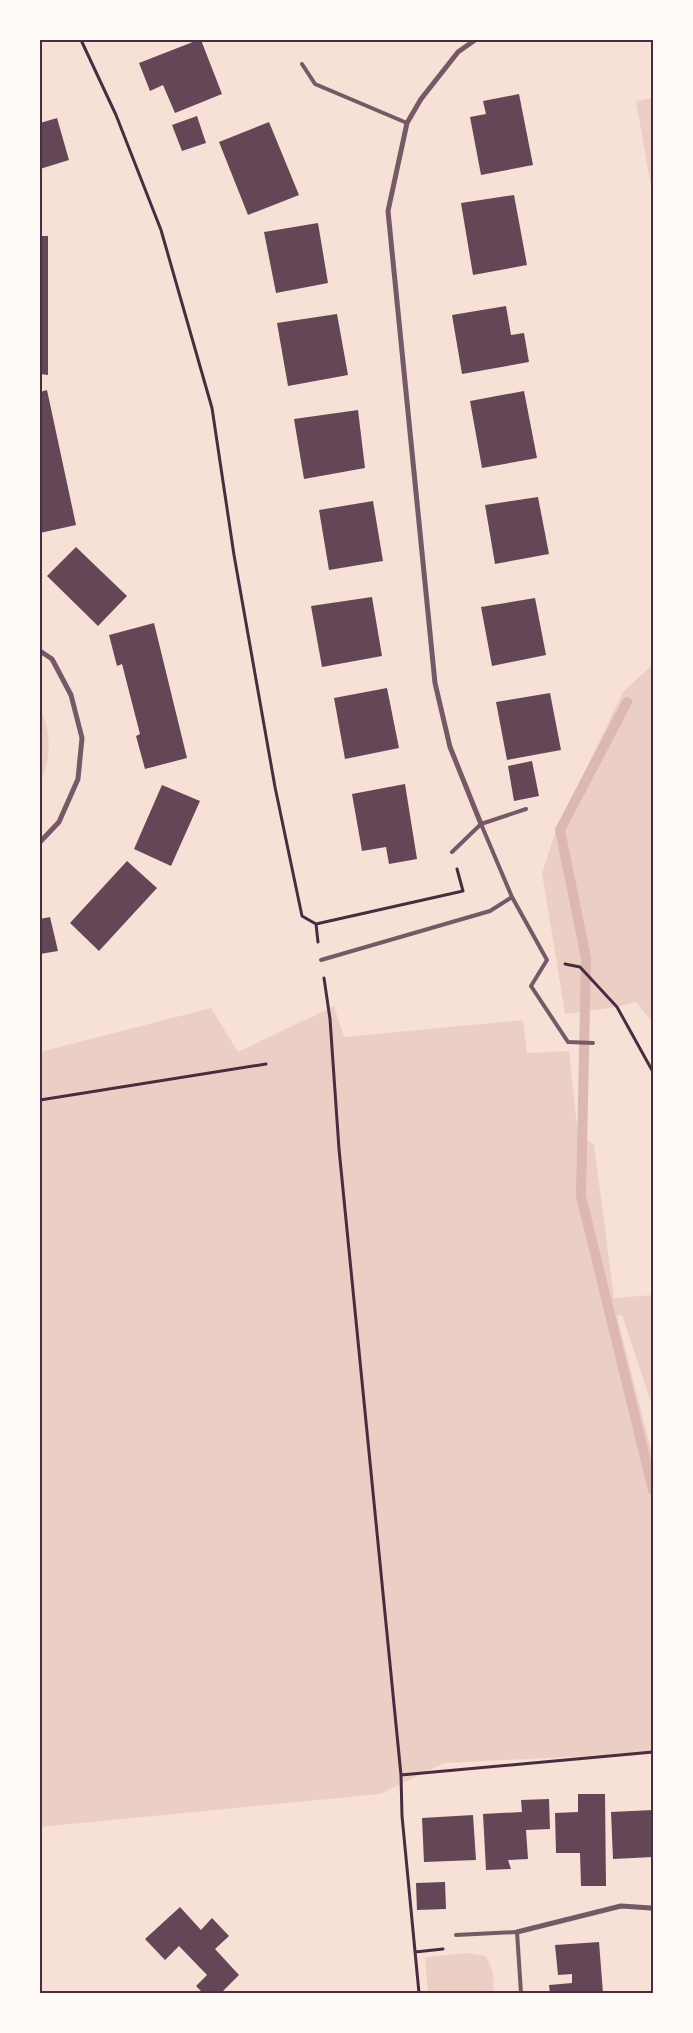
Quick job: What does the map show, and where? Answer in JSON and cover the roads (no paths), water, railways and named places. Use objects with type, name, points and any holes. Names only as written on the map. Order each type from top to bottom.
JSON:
[{"type":"street","points":[[475,40],[458,52],[421,99],[407,123],[388,211],[435,683],[450,747],[481,824]]},
{"type":"street","points":[[40,651],[52,659],[71,695],[82,738],[78,779],[59,822],[40,842]]},
{"type":"street","points":[[517,1932],[622,1906],[653,1909]]},
{"type":"lane","points":[[302,64],[315,84],[407,123]]},
{"type":"lane","points":[[452,852],[481,824],[526,809]]},
{"type":"lane","points":[[481,824],[512,897],[547,960],[530,986],[568,1042],[593,1043]]},
{"type":"lane","points":[[321,960],[490,911],[512,897]]},
{"type":"lane","points":[[456,1935],[517,1932],[521,1993]]},
{"type":"waterway","points":[[627,702],[560,830],[586,958],[581,1196],[653,1490]]}]
